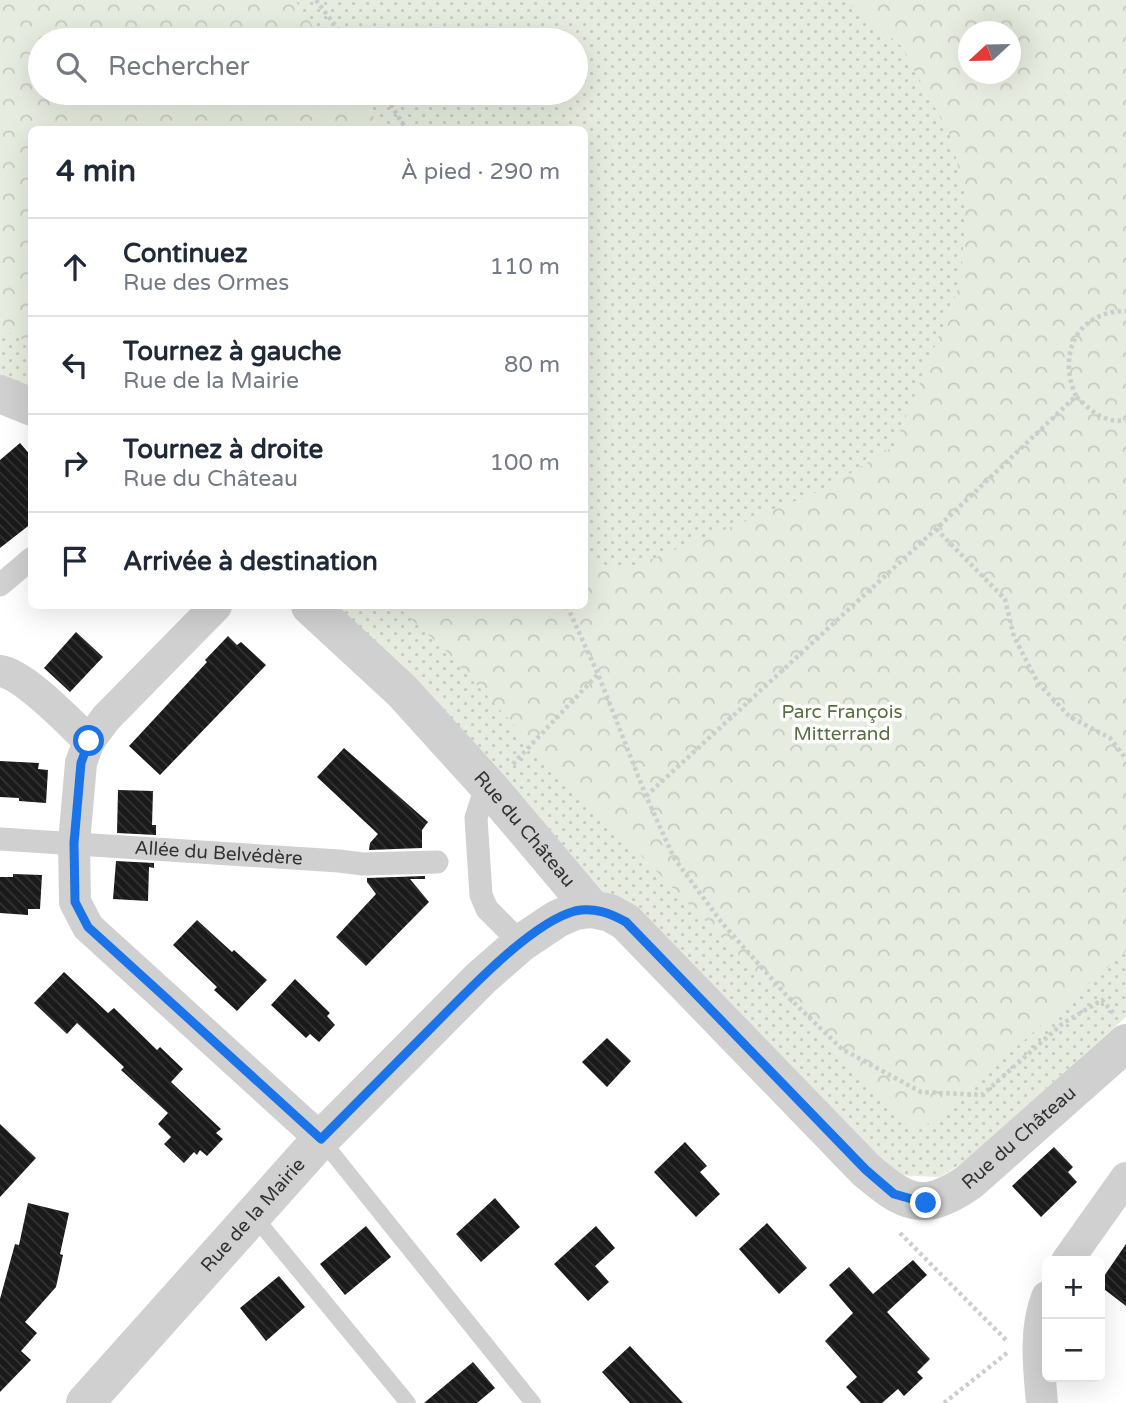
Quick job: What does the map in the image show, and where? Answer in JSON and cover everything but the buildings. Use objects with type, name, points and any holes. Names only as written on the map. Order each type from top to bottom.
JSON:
[{"type":"street","points":[[0,394],[28,405]]},
{"type":"street","points":[[0,585],[28,561]]},
{"type":"street","points":[[213,609],[106,718],[89,741],[81,763],[74,843],[75,902],[88,927],[321,1139]]},
{"type":"street","name":"Rue du Château","points":[[313,609],[402,691],[490,788],[592,909],[610,913],[626,922],[866,1170],[894,1194],[926,1203],[948,1197],[969,1182],[1122,1031]]},
{"type":"street","points":[[0,671],[10,673],[89,741]]},
{"type":"street","points":[[490,788],[482,799],[476,818],[481,895],[487,909],[521,943]]},
{"type":"street","name":"Allée du Belvédère","points":[[0,838],[339,860],[363,864],[436,862]]},
{"type":"street","name":"Rue de la Mairie","points":[[85,1403],[321,1139],[481,978],[521,943],[557,919],[575,911],[592,909]]},
{"type":"street","points":[[1071,1256],[1126,1178]]},
{"type":"street","points":[[1042,1316],[1039,1339],[1042,1403]]},
{"type":"lane","points":[[321,1139],[533,1403]]},
{"type":"lane","points":[[253,1215],[408,1403]]},
{"type":"path","points":[[316,0],[337,28]]},
{"type":"path","points":[[391,105],[404,126]]},
{"type":"path","points":[[1126,311],[1106,313],[1090,321],[1073,340],[1067,360],[1068,379],[1076,396],[1095,414],[1118,421],[1126,420]]},
{"type":"path","points":[[646,796],[1076,396]]},
{"type":"path","points":[[936,528],[1005,598],[1014,637],[1038,683],[1070,716],[1110,738],[1126,759]]},
{"type":"path","points":[[568,609],[674,858],[722,923],[788,997],[842,1049],[920,1092],[982,1095],[1062,1024],[1102,1000],[1122,1031]]},
{"type":"path","points":[[490,788],[598,674]]},
{"type":"path","points":[[894,1194],[900,1233],[1013,1348],[944,1403]]},
{"type":"green space","name":"Parc François Mitterrand","points":[[0,0],[1126,0],[1126,1017],[962,1163],[940,1177],[893,1175],[617,907],[326,609],[588,609],[588,126],[28,126],[28,397],[0,384]]},
{"type":"green space","points":[[0,0],[295,0],[314,28],[28,28],[28,105],[365,105],[380,126],[28,126],[28,342],[0,329]]},
{"type":"green space","points":[[845,0],[1126,0],[1126,951],[930,1123],[919,1129],[908,1127],[535,748],[444,649],[400,609],[588,609],[588,562],[627,569],[825,489],[894,446],[961,282],[966,200],[951,137],[901,46]]},
{"type":"route","points":[[89,741],[81,763],[74,843],[75,902],[88,927],[321,1139],[481,978],[521,943],[557,919],[575,911],[592,909],[610,913],[626,922],[866,1170],[894,1194],[926,1203]]}]
